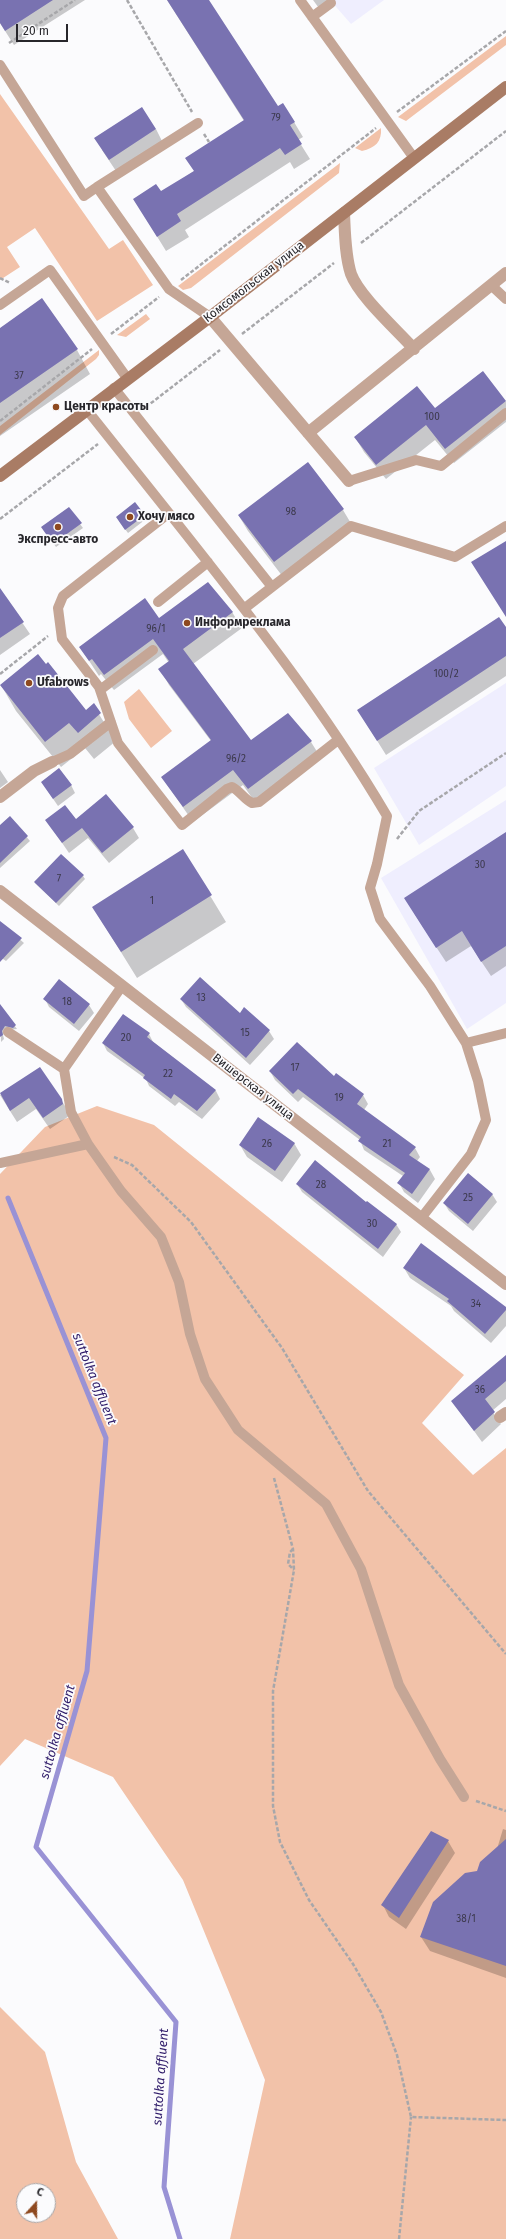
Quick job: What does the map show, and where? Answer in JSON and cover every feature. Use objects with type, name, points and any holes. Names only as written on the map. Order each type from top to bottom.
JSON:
[{"type":"main road","name":"Комсомольская улица","points":[[0,476],[88,410],[127,378],[210,317],[414,158],[505,90]]},
{"type":"street","points":[[344,213],[347,253],[352,275],[361,290],[414,349]]},
{"type":"street","points":[[308,433],[414,349],[506,273]]},
{"type":"street","points":[[210,317],[230,343],[350,481]]},
{"type":"street","points":[[0,797],[34,770],[52,762]]},
{"type":"street","name":"Вишерская улица","points":[[0,891],[422,1217],[506,1284]]},
{"type":"lane","points":[[300,0],[385,121],[414,158]]},
{"type":"lane","points":[[312,17],[331,3]]},
{"type":"lane","points":[[0,65],[84,196],[198,123]]},
{"type":"lane","points":[[97,187],[169,289],[210,317]]},
{"type":"lane","points":[[0,305],[50,270],[127,378]]},
{"type":"lane","points":[[491,285],[506,299]]},
{"type":"lane","points":[[114,388],[272,587]]},
{"type":"lane","points":[[88,410],[245,608],[361,771],[388,816],[370,888],[380,919],[430,986],[466,1043],[478,1081],[486,1120],[471,1154],[422,1217]]},
{"type":"lane","points":[[350,481],[416,460],[441,466],[506,413]]},
{"type":"lane","points":[[169,513],[63,596],[58,608],[60,627],[64,643],[100,690],[118,743],[182,825],[227,789],[232,787],[238,790],[245,800],[252,804],[259,802],[338,740]]},
{"type":"lane","points":[[245,608],[351,526],[455,557],[506,526]]},
{"type":"lane","points":[[158,602],[208,562]]},
{"type":"lane","points":[[100,690],[153,650]]},
{"type":"lane","points":[[52,762],[70,754],[111,722]]},
{"type":"lane","points":[[122,986],[64,1069],[71,1112],[88,1144],[121,1191],[161,1237],[179,1282],[190,1334],[204,1379],[238,1430],[326,1504],[362,1569],[399,1685],[440,1759],[464,1797]]},
{"type":"lane","points":[[8,1032],[64,1069]]},
{"type":"lane","points":[[466,1043],[506,1033]]},
{"type":"lane","points":[[0,1163],[88,1144]]},
{"type":"path","points":[[9,43],[75,0]]},
{"type":"path","points":[[127,0],[209,142]]},
{"type":"path","points":[[176,275],[180,282],[385,121],[506,31]]},
{"type":"path","points":[[135,416],[506,131]]},
{"type":"path","points":[[196,137],[203,132]]},
{"type":"path","points":[[0,420],[169,289]]},
{"type":"path","points":[[0,519],[109,436]]},
{"type":"path","points":[[0,674],[60,627]]},
{"type":"path","points":[[396,840],[419,811],[506,753]]},
{"type":"path","points":[[113,1156],[132,1165],[191,1222],[282,1348],[368,1491],[506,1654]]},
{"type":"path","points":[[274,1477],[293,1549],[294,1570],[273,1691],[273,1806],[280,1842],[309,1900],[353,1964],[381,2012],[397,2055],[411,2118],[399,2239]]},
{"type":"path","points":[[293,1549],[290,1552],[288,1564],[294,1570]]},
{"type":"path","points":[[464,1797],[506,1811]]},
{"type":"path","points":[[411,2118],[506,2120]]},
{"type":"shaded area","points":[[330,0],[384,0],[351,24]]},
{"type":"shaded area","points":[[506,36],[506,45],[406,121],[398,117]]},
{"type":"shaded area","points":[[0,94],[109,249],[123,240],[153,285],[97,321],[35,228],[7,247],[20,267],[0,280]]},
{"type":"shaded area","points":[[381,128],[379,141],[377,144],[362,151],[355,148]]},
{"type":"shaded area","points":[[340,163],[339,173],[191,288],[183,290],[178,286]]},
{"type":"shaded area","points":[[146,314],[150,319],[126,337],[117,335]]},
{"type":"shaded area","points":[[99,350],[99,355],[96,359],[0,435],[0,426]]},
{"type":"shaded area","points":[[506,683],[506,786],[419,845],[374,768]]},
{"type":"shaded area","points":[[139,689],[172,731],[151,748],[129,719],[124,702]]},
{"type":"shaded area","points":[[506,800],[506,1003],[467,1029],[381,878]]},
{"type":"shaded area","points":[[97,1106],[154,1125],[464,1375],[422,1423],[473,1475],[506,1448],[506,2239],[230,2239],[265,2080],[183,1880],[113,1777],[25,1739],[0,1766],[0,1174],[45,1127]]},
{"type":"shaded area","points":[[0,2007],[45,2052],[76,2162],[118,2239],[0,2239]]},
{"type":"building","points":[[0,0],[53,0],[5,31],[0,23]]},
{"type":"building","points":[[167,0],[209,0],[278,106],[283,103],[295,122],[290,125],[302,144],[285,155],[280,148],[177,214],[181,221],[157,237],[133,199],[156,184],[161,191],[194,171],[185,158],[244,120]]},
{"type":"building","points":[[142,107],[156,129],[109,160],[94,138]]},
{"type":"building","points":[[42,298],[78,349],[0,403],[0,328]]},
{"type":"building","points":[[483,371],[506,401],[445,449],[426,425],[376,465],[354,437],[417,386],[435,408]]},
{"type":"building","points":[[308,462],[344,509],[274,562],[238,515]]},
{"type":"building","points":[[135,502],[145,515],[125,530],[116,517]]},
{"type":"building","points":[[69,507],[82,523],[53,544],[41,527]]},
{"type":"building","points":[[506,541],[506,617],[471,562]]},
{"type":"building","points":[[208,582],[233,612],[183,649],[251,740],[288,713],[312,741],[248,789],[233,770],[183,807],[161,777],[211,740],[158,669],[169,661],[153,639],[104,675],[92,659],[89,661],[79,647],[145,598],[159,618]]},
{"type":"building","points":[[0,588],[24,622],[0,638]]},
{"type":"building","points":[[499,617],[506,627],[506,656],[377,741],[357,710]]},
{"type":"building","points":[[38,654],[46,664],[48,662],[86,710],[94,703],[101,713],[78,733],[69,723],[45,742],[0,685]]},
{"type":"building","points":[[59,768],[72,785],[53,799],[41,782]]},
{"type":"building","points":[[106,794],[134,827],[102,853],[82,828],[62,843],[45,820],[65,805],[76,819]]},
{"type":"building","points":[[10,816],[28,836],[0,863],[0,825]]},
{"type":"building","points":[[506,832],[506,946],[481,962],[462,931],[436,948],[404,898]]},
{"type":"building","points":[[183,849],[212,895],[121,952],[92,907]]},
{"type":"building","points":[[61,854],[84,875],[56,903],[34,882]]},
{"type":"building","points":[[0,921],[22,938],[0,962]]},
{"type":"building","points":[[200,977],[240,1013],[244,1007],[270,1030],[246,1058],[180,999]]},
{"type":"building","points":[[59,979],[90,1004],[74,1024],[43,999]]},
{"type":"building","points":[[0,1004],[16,1025],[13,1028],[5,1026],[2,1031],[3,1035],[0,1037]]},
{"type":"building","points":[[123,1014],[150,1033],[147,1037],[216,1090],[197,1111],[174,1094],[171,1099],[143,1078],[145,1075],[102,1043]]},
{"type":"building","points":[[297,1042],[334,1076],[336,1073],[364,1094],[357,1104],[416,1147],[409,1155],[430,1169],[412,1194],[397,1183],[405,1173],[358,1141],[361,1137],[298,1089],[293,1094],[269,1071]]},
{"type":"building","points":[[40,1067],[62,1099],[63,1104],[43,1118],[29,1098],[10,1111],[0,1093]]},
{"type":"building","points":[[258,1117],[295,1143],[275,1171],[239,1145]]},
{"type":"building","points":[[315,1160],[366,1202],[367,1201],[397,1224],[378,1249],[296,1184]]},
{"type":"building","points":[[468,1173],[493,1194],[468,1224],[443,1203]]},
{"type":"building","points":[[421,1243],[506,1307],[506,1310],[485,1334],[447,1301],[449,1299],[403,1268]]},
{"type":"building","points":[[506,1355],[506,1381],[485,1399],[495,1412],[474,1431],[451,1401]]},
{"type":"building","points":[[431,1831],[449,1840],[399,1918],[381,1905]]},
{"type":"building","points":[[506,1839],[506,1966],[420,1937],[433,1902],[465,1873],[477,1871],[480,1862]]},
{"type":"waterway","name":"suttolka affluent","points":[[8,1198],[106,1438],[87,1671],[36,1847],[176,2022],[164,2187],[180,2239]]},
{"type":"place","name":"Центр красоты","points":[[56,407]]},
{"type":"place","name":"Хочу мясо","points":[[130,517]]},
{"type":"place","name":"Экспресс-авто","points":[[58,527]]},
{"type":"place","name":"Информреклама","points":[[187,623]]},
{"type":"place","name":"Ufabrows","points":[[29,683]]}]
